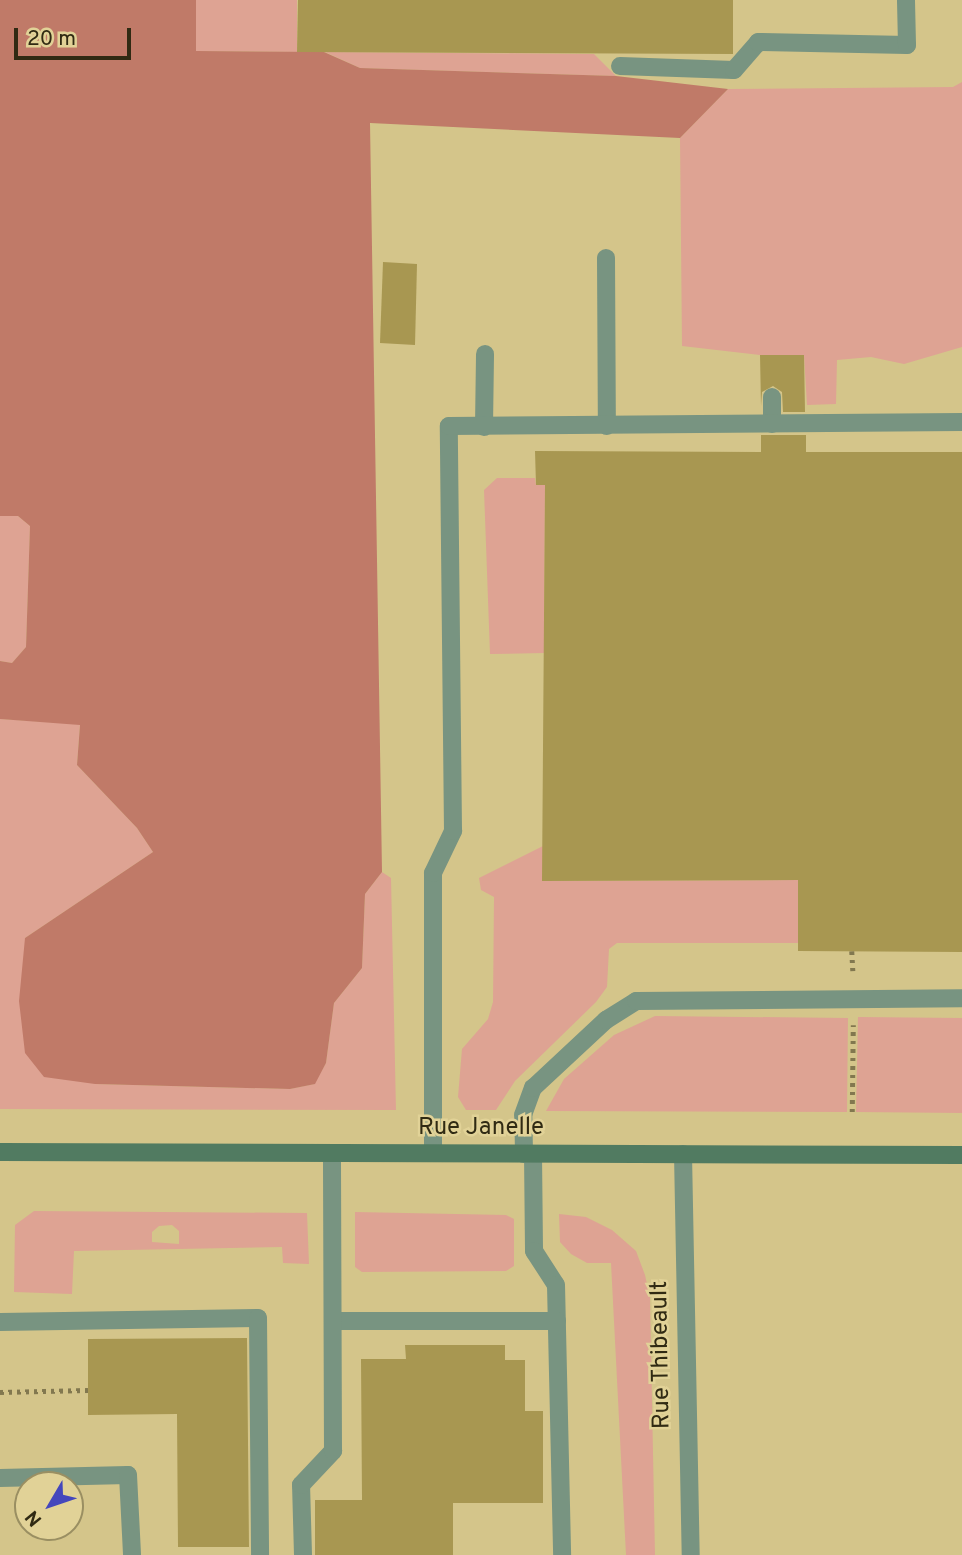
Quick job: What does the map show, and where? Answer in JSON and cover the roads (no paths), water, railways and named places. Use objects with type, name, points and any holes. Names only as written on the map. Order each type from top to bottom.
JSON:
[{"type":"main road","name":"Rue Janelle","points":[[0,1152],[962,1155]]},
{"type":"street","points":[[620,66],[734,70],[758,41],[907,45],[906,0]]},
{"type":"street","points":[[606,258],[607,426]]},
{"type":"street","points":[[484,426],[485,354]]},
{"type":"street","points":[[772,397],[772,424]]},
{"type":"street","points":[[433,1153],[433,873],[453,831],[449,426],[962,422]]},
{"type":"street","points":[[562,1555],[556,1285],[534,1251],[529,1154],[523,1115],[533,1088],[606,1020],[636,1001],[962,998]]},
{"type":"street","points":[[303,1555],[301,1485],[333,1451],[332,1153]]},
{"type":"street","name":"Rue Thibeault","points":[[682,1154],[691,1555]]},
{"type":"street","points":[[0,1322],[258,1318],[260,1555]]},
{"type":"street","points":[[333,1321],[556,1321]]},
{"type":"street","points":[[0,1478],[128,1475],[132,1555]]}]
